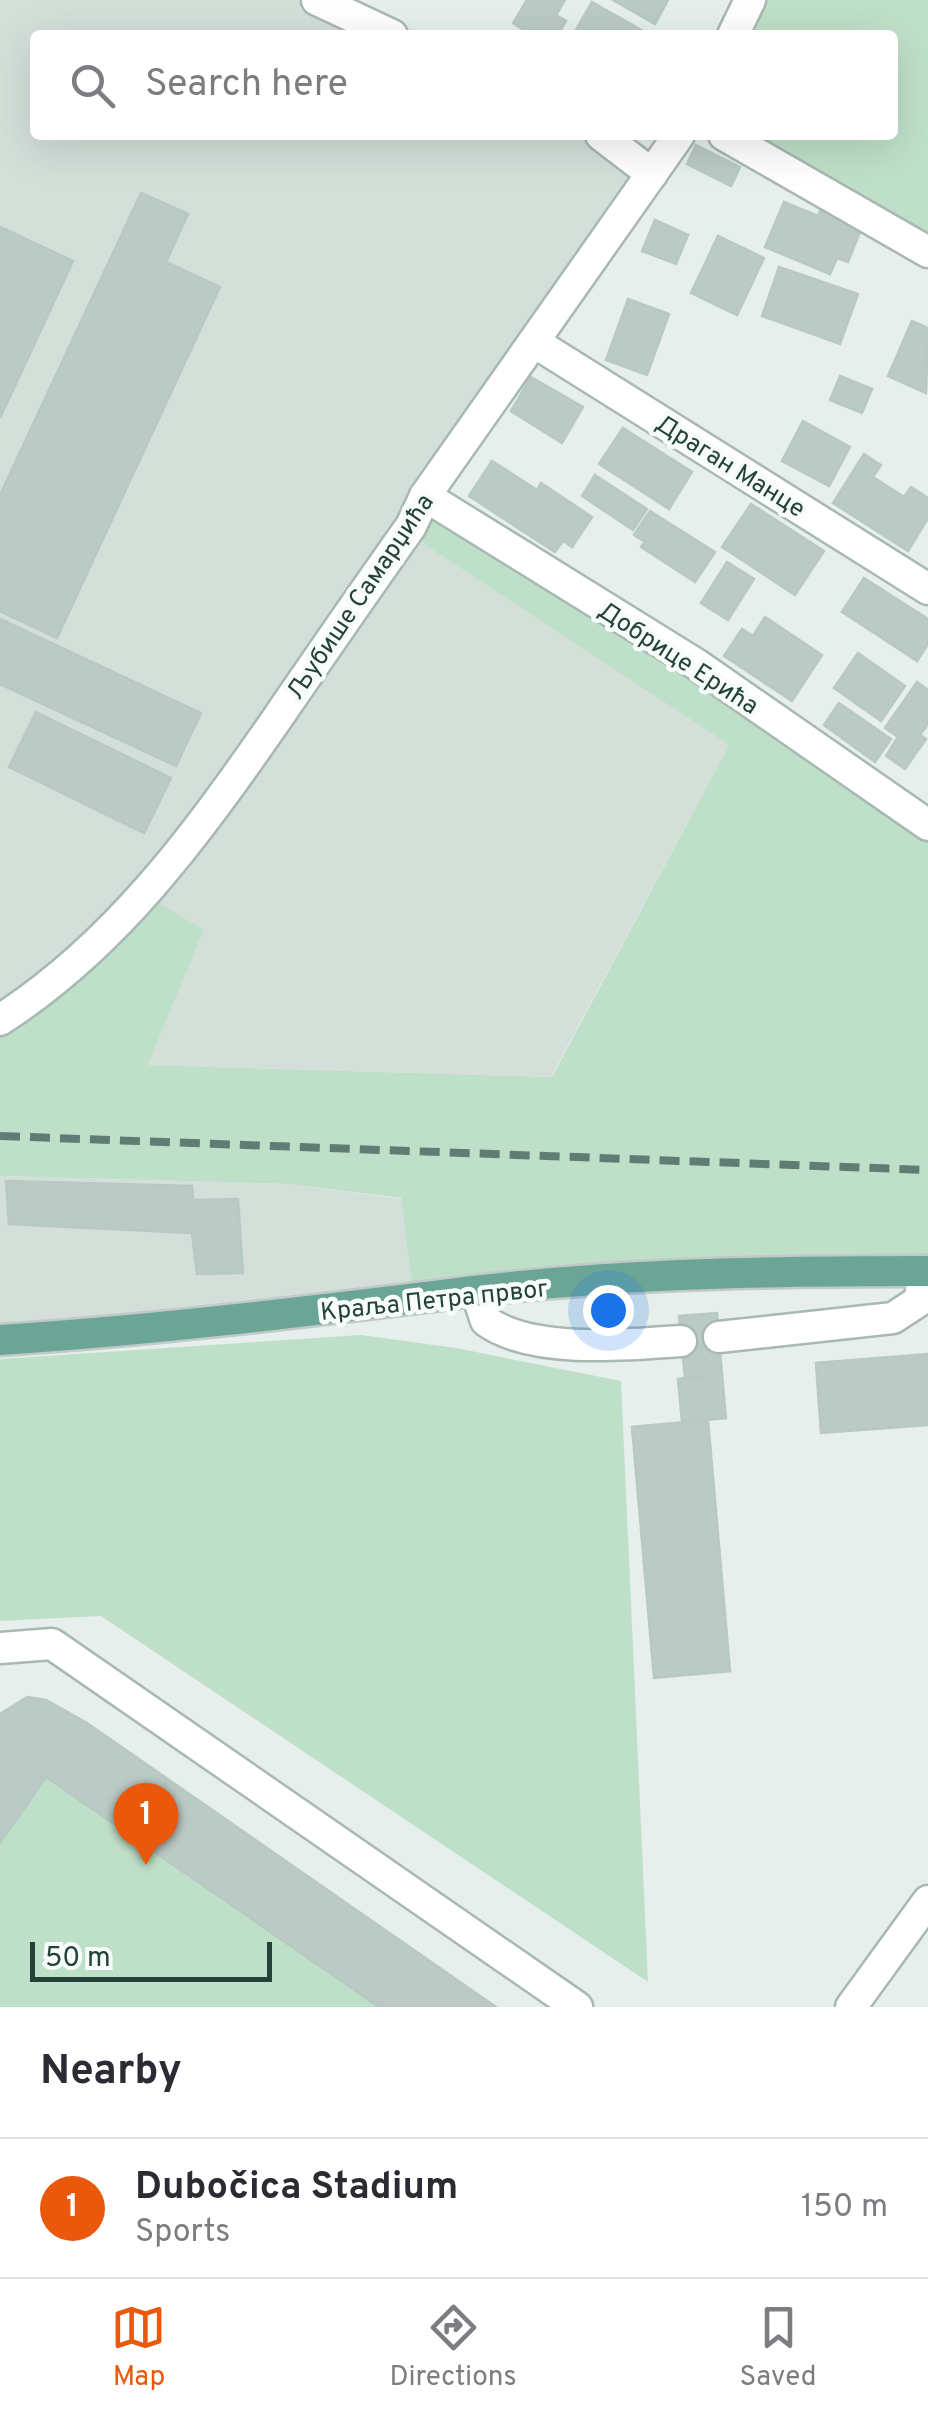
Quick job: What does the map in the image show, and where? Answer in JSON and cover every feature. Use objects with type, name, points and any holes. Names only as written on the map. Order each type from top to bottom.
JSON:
[{"type":"main road","name":"Краља Петра првог","points":[[0,1340],[476,1291],[804,1269],[926,1271]]},
{"type":"street","points":[[317,0],[381,30]]},
{"type":"street","points":[[735,30],[750,0]]},
{"type":"street","points":[[608,140],[652,174]]},
{"type":"street","name":"Љубише Самарџића","points":[[0,1020],[34,998],[104,939],[186,850],[411,526],[425,496],[676,140]]},
{"type":"street","points":[[733,140],[928,252]]},
{"type":"street","name":"Драган Манце","points":[[534,342],[928,589]]},
{"type":"street","name":"Добрице Ерића","points":[[425,496],[696,664],[928,825]]},
{"type":"street","points":[[719,1337],[893,1318],[919,1301],[926,1271]]},
{"type":"street","points":[[476,1291],[486,1321],[513,1336],[607,1344],[681,1341]]},
{"type":"street","points":[[0,1648],[52,1644],[577,2007]]},
{"type":"street","points":[[851,2007],[928,1901]]},
{"type":"shaded area","points":[[0,0],[317,0],[381,30],[30,30],[30,140],[608,140],[652,174],[425,496],[425,545],[729,745],[551,1077],[148,1065],[204,930],[0,1020]]},
{"type":"shaded area","points":[[0,1176],[288,1184],[402,1199],[414,1301],[0,1340]]},
{"type":"green space","points":[[750,0],[928,0],[928,252],[733,140],[898,140],[898,30],[735,30]]},
{"type":"green space","points":[[425,496],[928,825],[928,1271],[414,1301],[401,1198],[288,1184],[0,1176],[0,1020],[146,895],[204,930],[148,1065],[552,1077],[729,745],[425,545],[411,526]]},
{"type":"green space","points":[[361,1335],[456,1348],[621,1381],[648,1982],[101,1616],[0,1621],[0,1359]]},
{"type":"green space","points":[[27,1697],[46,1700],[87,1723],[496,2007],[0,2007],[0,1714]]},
{"type":"building","points":[[527,0],[565,0],[556,15],[566,21],[561,30],[524,30],[513,23]]},
{"type":"building","points":[[613,0],[668,0],[655,24]]},
{"type":"building","points":[[592,2],[641,30],[576,30]]},
{"type":"building","points":[[696,145],[740,167],[731,186],[687,164]]},
{"type":"building","points":[[141,193],[188,214],[166,262],[220,287],[57,638],[0,611],[0,495]]},
{"type":"building","points":[[784,202],[818,216],[821,209],[862,227],[848,262],[837,258],[830,274],[765,247]]},
{"type":"building","points":[[655,220],[688,235],[676,264],[642,251]]},
{"type":"building","points":[[0,227],[73,261],[0,418]]},
{"type":"building","points":[[718,236],[764,258],[737,315],[691,293]]},
{"type":"building","points":[[779,267],[858,294],[840,344],[762,316]]},
{"type":"building","points":[[628,299],[669,314],[647,375],[606,360]]},
{"type":"building","points":[[912,321],[928,328],[926,393],[888,376]]},
{"type":"building","points":[[840,376],[872,389],[862,413],[830,400]]},
{"type":"building","points":[[531,377],[583,407],[562,443],[511,411]]},
{"type":"building","points":[[803,421],[850,447],[829,486],[782,461]]},
{"type":"building","points":[[623,428],[692,472],[669,509],[599,464]]},
{"type":"building","points":[[864,454],[881,465],[873,477],[904,497],[911,487],[928,498],[928,518],[908,551],[833,503]]},
{"type":"building","points":[[492,461],[537,490],[541,483],[592,517],[572,547],[563,541],[555,552],[469,496]]},
{"type":"building","points":[[595,475],[647,509],[633,530],[582,496]]},
{"type":"building","points":[[751,504],[824,551],[795,595],[722,547]]},
{"type":"building","points":[[650,511],[715,552],[695,582],[641,547],[645,542],[634,535]]},
{"type":"building","points":[[727,562],[754,579],[728,620],[701,603]]},
{"type":"building","points":[[864,578],[928,619],[928,644],[917,661],[842,612]]},
{"type":"building","points":[[765,617],[822,655],[792,701],[724,656],[742,629],[753,636]]},
{"type":"building","points":[[0,619],[201,713],[176,766],[0,684]]},
{"type":"building","points":[[858,653],[905,686],[881,721],[834,688]]},
{"type":"building","points":[[917,682],[928,690],[928,724],[920,735],[926,739],[905,769],[886,756],[898,737],[885,728]]},
{"type":"building","points":[[839,703],[891,739],[875,762],[824,725]]},
{"type":"building","points":[[36,712],[171,778],[144,833],[9,767]]},
{"type":"building","points":[[6,1181],[192,1186],[193,1200],[238,1199],[243,1273],[197,1274],[192,1233],[9,1224]]},
{"type":"building","points":[[717,1313],[722,1375],[685,1378],[679,1316]]},
{"type":"building","points":[[928,1354],[928,1425],[821,1433],[816,1363]]},
{"type":"building","points":[[722,1375],[726,1418],[682,1422],[678,1379]]},
{"type":"building","points":[[708,1420],[730,1671],[654,1678],[632,1427]]},
{"type":"building","points":[[27,1697],[46,1700],[87,1723],[496,2007],[379,2007],[46,1777],[0,1843],[0,1714]]},
{"type":"railway","points":[[0,1136],[928,1170]]},
{"type":"place","name":"Dubočica Stadium","points":[[146,1865]]}]
